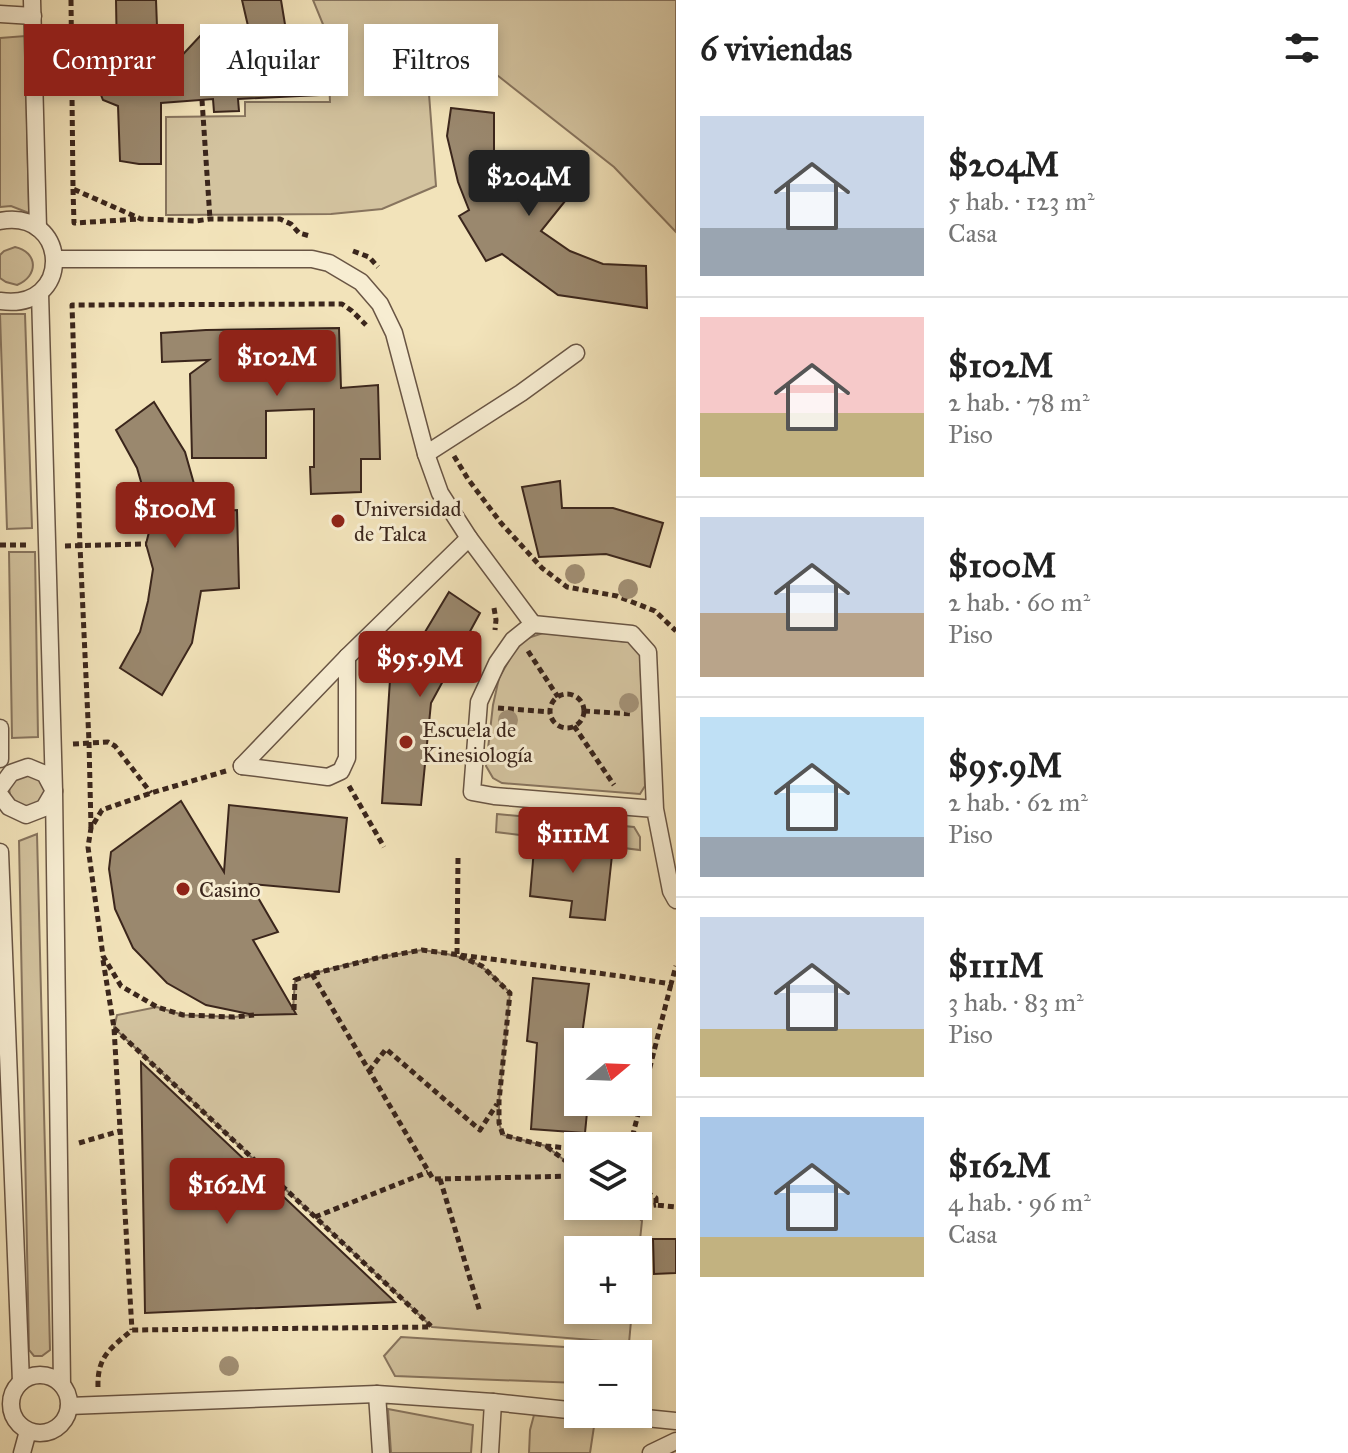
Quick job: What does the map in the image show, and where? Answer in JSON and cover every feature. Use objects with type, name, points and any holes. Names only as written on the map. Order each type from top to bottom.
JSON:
[{"type":"lane","points":[[0,14],[32,8],[38,228]]},
{"type":"lane","points":[[0,221],[25,221],[38,228],[49,241],[55,259],[48,283],[40,293],[28,301],[14,304],[0,301]]},
{"type":"lane","points":[[55,259],[312,259],[329,263],[361,282],[380,304],[394,333],[426,454],[440,493],[469,538],[533,624]]},
{"type":"lane","points":[[40,293],[54,791],[62,1385]]},
{"type":"lane","points":[[426,454],[521,393],[576,353]]},
{"type":"lane","points":[[242,766],[347,657],[469,538]]},
{"type":"lane","points":[[655,809],[472,792],[479,702],[497,663],[513,640],[533,624],[632,634],[648,652],[655,809],[671,891],[676,900]]},
{"type":"lane","points":[[242,766],[328,777],[341,771],[347,758],[347,657]]},
{"type":"lane","points":[[0,728],[0,759]]},
{"type":"lane","points":[[0,788],[11,773],[28,767],[45,774],[54,791]]},
{"type":"lane","points":[[0,795],[9,807],[26,815],[44,808],[54,791]]},
{"type":"lane","points":[[0,852],[21,1382]]},
{"type":"lane","points":[[42,1375],[62,1385],[69,1406],[60,1426],[39,1433],[28,1431],[19,1423],[13,1414],[11,1402],[14,1390],[21,1382],[42,1375]]},
{"type":"lane","points":[[69,1406],[377,1394],[564,1410]]},
{"type":"lane","points":[[377,1394],[381,1453]]},
{"type":"lane","points":[[490,1453],[493,1402]]},
{"type":"lane","points":[[652,1419],[676,1421]]},
{"type":"lane","points":[[22,1453],[28,1431]]},
{"type":"lane","points":[[651,1453],[676,1441]]},
{"type":"path","points":[[71,0],[71,24]]},
{"type":"path","points":[[71,96],[74,223],[141,219],[280,219],[291,224],[299,233],[314,236]]},
{"type":"path","points":[[202,100],[210,219]]},
{"type":"path","points":[[73,189],[141,219]]},
{"type":"path","points":[[341,247],[369,257],[386,275]]},
{"type":"path","points":[[114,1028],[432,1327],[132,1330],[114,1028],[88,847],[91,828],[89,742],[72,305],[342,304],[372,331]]},
{"type":"path","points":[[445,442],[501,523],[542,568],[567,587],[617,596],[655,611],[676,631]]},
{"type":"path","points":[[0,545],[146,544]]},
{"type":"path","points":[[489,600],[496,620],[495,631]]},
{"type":"path","points":[[524,645],[558,697]]},
{"type":"path","points":[[568,694],[580,701],[584,711],[581,720],[574,726],[564,728],[554,722],[550,712],[558,697],[568,694]]},
{"type":"path","points":[[498,708],[550,712]]},
{"type":"path","points":[[584,711],[637,714]]},
{"type":"path","points":[[574,726],[616,788]]},
{"type":"path","points":[[52,747],[108,742],[115,746],[151,793]]},
{"type":"path","points":[[91,828],[102,810],[242,766]]},
{"type":"path","points":[[341,771],[384,847]]},
{"type":"path","points":[[457,955],[458,858]]},
{"type":"path","points":[[294,1010],[295,980],[377,958],[422,950],[671,984]]},
{"type":"path","points":[[457,955],[482,966],[510,993],[499,1101],[499,1123],[503,1135],[564,1148]]},
{"type":"path","points":[[103,956],[121,986],[157,1007],[183,1015],[254,1015]]},
{"type":"path","points":[[634,1132],[676,966]]},
{"type":"path","points":[[312,974],[433,1179],[564,1174]]},
{"type":"path","points":[[369,1071],[386,1049],[480,1130],[499,1101]]},
{"type":"path","points":[[58,1149],[120,1131]]},
{"type":"path","points":[[546,1146],[564,1161]]},
{"type":"path","points":[[315,1217],[428,1172]]},
{"type":"path","points":[[440,1179],[480,1312]]},
{"type":"path","points":[[652,1196],[656,1198],[656,1205]]},
{"type":"path","points":[[652,1206],[676,1207]]},
{"type":"shaded area","points":[[313,0],[676,0],[676,232],[614,167],[498,76],[498,24],[364,24],[364,96],[429,96],[436,186],[382,209],[331,214],[166,215],[166,117],[245,116],[245,102],[330,102],[330,96],[348,96],[348,24],[323,24]]},
{"type":"shaded area","points":[[24,36],[29,213],[11,206],[0,207],[0,38]]},
{"type":"shaded area","points":[[15,247],[28,254],[33,264],[29,276],[17,285],[0,278],[0,255]]},
{"type":"shaded area","points":[[0,314],[25,314],[32,528],[7,529]]},
{"type":"shaded area","points":[[9,552],[35,552],[38,737],[12,738]]},
{"type":"shaded area","points":[[543,633],[629,642],[640,654],[645,786],[640,794],[502,783],[493,778],[486,766],[499,678],[516,648],[525,639]]},
{"type":"shaded area","points":[[29,771],[47,787],[45,800],[23,809],[10,795],[9,788],[10,783]]},
{"type":"shaded area","points":[[497,814],[634,827],[640,837],[640,850],[496,832]]},
{"type":"shaded area","points":[[37,834],[50,1350],[42,1356],[34,1356],[29,1350],[19,841]]},
{"type":"shaded area","points":[[422,950],[449,954],[480,966],[510,993],[499,1102],[499,1123],[503,1135],[546,1146],[564,1160],[564,1220],[642,1221],[640,1236],[564,1236],[564,1324],[631,1324],[629,1340],[592,1340],[432,1327],[114,1028],[117,1015],[157,1007],[183,1015],[234,1017],[293,1010],[295,980],[358,962]]},
{"type":"shaded area","points":[[401,1337],[564,1347],[564,1382],[395,1376],[384,1356]]},
{"type":"shaded area","points":[[388,1409],[473,1425],[471,1453],[391,1453]]},
{"type":"shaded area","points":[[534,1415],[564,1417],[564,1428],[594,1428],[590,1453],[529,1453]]},
{"type":"building","points":[[116,0],[156,0],[157,24],[116,24]]},
{"type":"building","points":[[242,0],[281,0],[285,24],[248,24]]},
{"type":"building","points":[[200,36],[200,96],[299,96],[238,99],[239,111],[214,112],[213,99],[161,103],[161,164],[120,161],[118,106],[103,100],[101,96],[184,96],[184,53]]},
{"type":"building","points":[[451,108],[494,113],[494,153],[503,184],[559,159],[578,185],[541,231],[570,251],[603,264],[646,266],[647,308],[558,295],[502,254],[486,261],[459,216],[469,210],[458,182],[447,136]]},
{"type":"building","points":[[339,328],[341,388],[378,385],[380,459],[361,459],[361,492],[311,494],[314,409],[266,411],[266,458],[192,458],[190,374],[209,360],[162,362],[161,333]]},
{"type":"building","points":[[154,402],[185,452],[202,512],[237,510],[239,588],[201,591],[192,643],[162,695],[120,668],[140,632],[153,569],[146,544],[152,520],[137,468],[116,430]]},
{"type":"building","points":[[560,481],[562,508],[613,508],[663,523],[650,567],[606,554],[539,557],[522,487]]},
{"type":"building","name":"Escuela de Kinesiología","points":[[449,592],[480,613],[431,703],[421,805],[382,803],[392,649],[413,652]]},
{"type":"building","name":"Casino","points":[[181,801],[224,872],[229,805],[347,818],[339,892],[250,884],[278,932],[253,940],[296,1014],[254,1015],[206,1005],[167,983],[133,948],[115,909],[109,869],[111,852]]},
{"type":"building","points":[[535,837],[613,846],[605,920],[570,917],[572,901],[530,896]]},
{"type":"building","points":[[533,978],[589,984],[583,1028],[564,1028],[564,1116],[587,1116],[585,1132],[531,1129],[537,1043],[527,1041]]},
{"type":"building","points":[[141,1062],[395,1302],[145,1313]]},
{"type":"building","points":[[653,1239],[676,1239],[676,1273],[654,1274]]},
{"type":"place","name":"Universidad de Talca","points":[[338,521]]},
{"type":"place","name":"Escuela de Kinesiología","points":[[406,742]]},
{"type":"place","name":"Casino","points":[[183,889]]}]
